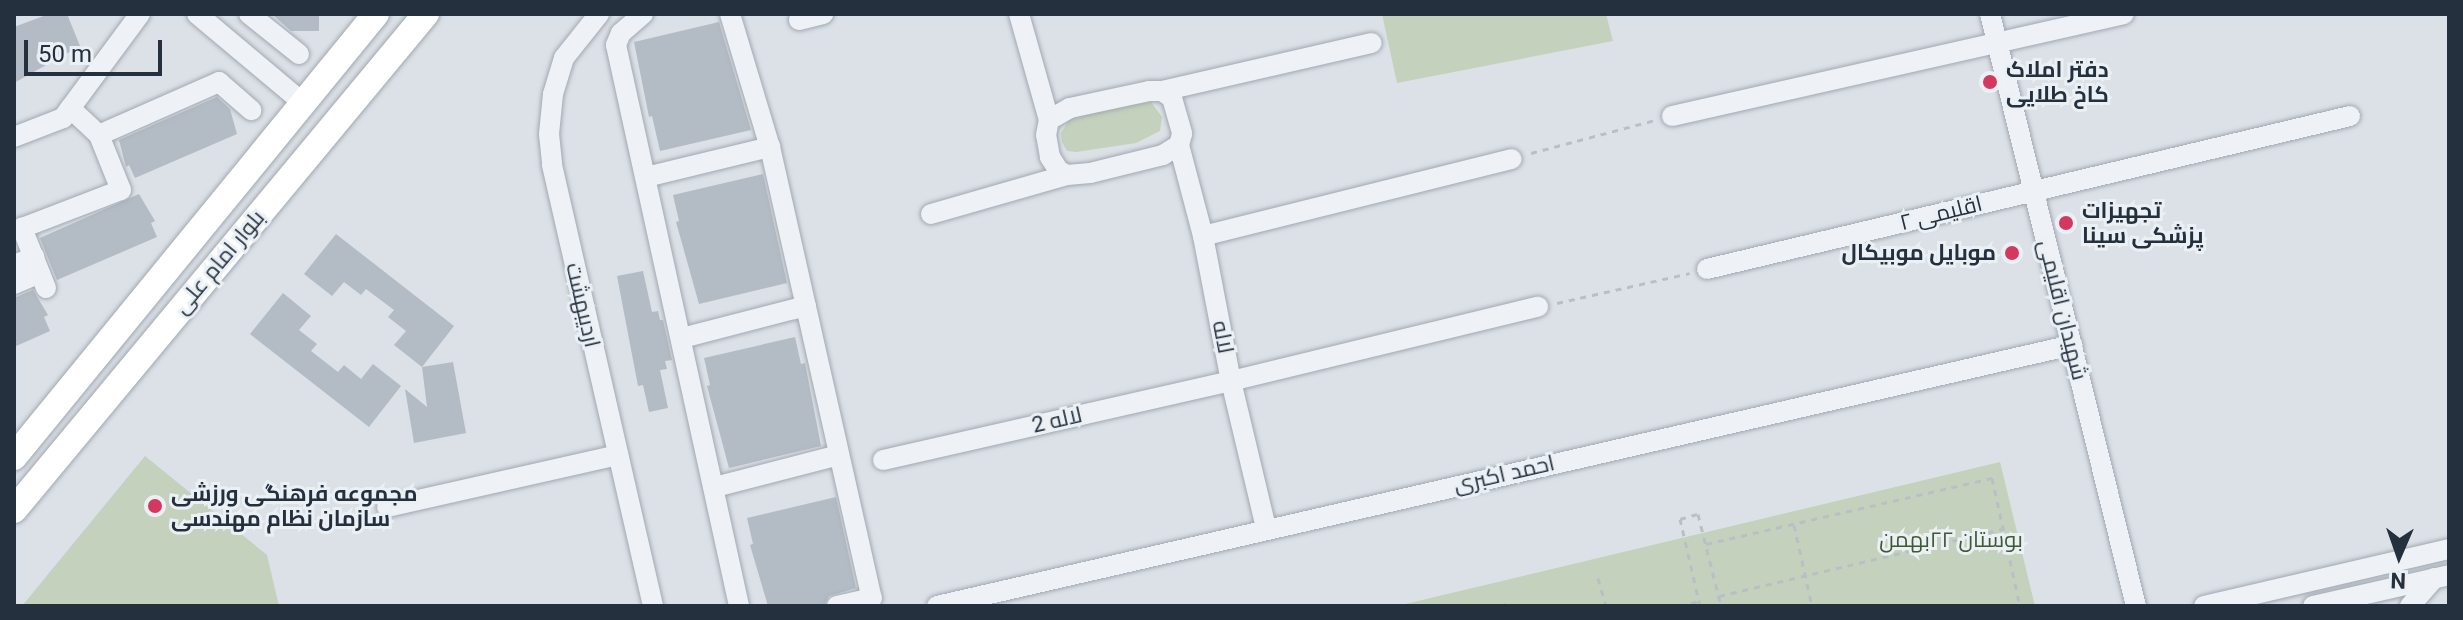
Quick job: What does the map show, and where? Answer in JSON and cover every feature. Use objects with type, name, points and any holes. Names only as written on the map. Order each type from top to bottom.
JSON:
[{"type":"main road","name":"بلوار امام علی","points":[[14,457],[376,14]]},
{"type":"main road","name":"بلوار امام علی","points":[[14,510],[426,14]]},
{"type":"street","points":[[14,137],[63,118],[140,14]]},
{"type":"street","points":[[197,14],[303,103]]},
{"type":"street","points":[[249,14],[299,54]]},
{"type":"street","name":"اردیبهشت","points":[[599,14],[564,58],[553,94],[549,134],[552,165],[653,606]]},
{"type":"street","points":[[643,14],[621,33],[616,45],[739,606]]},
{"type":"street","points":[[730,14],[770,147],[872,598],[837,606]]},
{"type":"street","points":[[799,20],[823,14]]},
{"type":"street","points":[[1019,14],[1049,120],[1046,135],[1050,157],[1059,171],[1067,175]]},
{"type":"street","name":"شهیدان اقلیمی","points":[[1990,14],[2136,606]]},
{"type":"street","points":[[1672,116],[2124,14]]},
{"type":"street","points":[[1049,120],[1070,108],[1162,91],[1372,43]]},
{"type":"street","points":[[99,135],[219,82],[251,110]]},
{"type":"street","name":"لاله","points":[[1162,91],[1172,98],[1179,114],[1182,134],[1179,145],[1203,236],[1231,381],[1266,528]]},
{"type":"street","points":[[40,273],[22,228],[121,190],[99,135],[70,108]]},
{"type":"street","name":"اقلیمی ۲","points":[[1707,269],[2350,116]]},
{"type":"street","points":[[931,214],[1067,175],[1163,155],[1179,145]]},
{"type":"street","points":[[646,177],[770,147]]},
{"type":"street","points":[[1203,236],[1512,159]]},
{"type":"street","points":[[14,265],[40,273]]},
{"type":"street","points":[[14,284],[40,273]]},
{"type":"street","points":[[682,338],[806,306]]},
{"type":"street","name":"لاله 2","points":[[883,460],[1538,307]]},
{"type":"street","name":"احمد اکبری","points":[[937,606],[2072,345]]},
{"type":"street","points":[[387,507],[618,455]]},
{"type":"street","points":[[715,487],[839,455]]},
{"type":"street","points":[[2204,606],[2449,549]]},
{"type":"street","points":[[2389,563],[2396,597]]},
{"type":"street","points":[[2313,606],[2345,599],[2396,597],[2441,576]]},
{"type":"street","points":[[2410,606],[2441,576]]},
{"type":"street","points":[[2345,599],[2375,606]]},
{"type":"path","points":[[1512,159],[1672,116]]},
{"type":"path","points":[[1538,307],[1707,269]]},
{"type":"path","points":[[1706,544],[1992,478],[2020,606]]},
{"type":"path","points":[[1679,606],[1700,604],[1680,519],[1698,514],[1721,606]]},
{"type":"path","points":[[1794,525],[1812,606]]},
{"type":"path","points":[[1719,596],[2003,529]]},
{"type":"path","points":[[1598,578],[1606,606]]},
{"type":"green space","points":[[1382,14],[1606,14],[1613,41],[1397,83]]},
{"type":"green space","points":[[1151,102],[1162,117],[1160,131],[1136,143],[1076,152],[1067,151],[1062,142],[1061,133],[1069,120],[1111,108]]},
{"type":"green space","name":"مجموعه فرهنگی ورزشی سازمان نظام مهندسی","points":[[145,456],[267,555],[279,606],[22,606]]},
{"type":"green space","name":"بوستان ۲۲بهمن","points":[[2000,462],[2035,606],[1397,606]]},
{"type":"building","points":[[49,14],[67,14],[80,46],[14,83],[14,27]]},
{"type":"building","points":[[272,14],[319,16],[319,31],[291,31]]},
{"type":"building","points":[[719,22],[751,130],[660,151],[652,116],[649,117],[634,42]]},
{"type":"building","points":[[217,97],[230,109],[237,134],[135,178],[129,165],[126,167],[119,140]]},
{"type":"building","points":[[763,174],[787,283],[699,304],[676,222],[679,221],[673,195]]},
{"type":"building","points":[[139,194],[155,221],[151,223],[157,237],[57,280],[40,238]]},
{"type":"building","points":[[336,234],[454,326],[422,367],[394,345],[406,331],[388,317],[394,310],[366,289],[361,295],[344,282],[332,296],[304,274]]},
{"type":"building","points":[[643,271],[652,312],[658,311],[660,320],[663,320],[672,360],[665,361],[667,369],[660,370],[668,408],[649,412],[643,385],[638,386],[617,276]]},
{"type":"building","points":[[33,290],[48,315],[44,317],[50,331],[14,347],[14,298]]},
{"type":"building","points":[[283,293],[311,316],[299,330],[317,344],[311,351],[338,372],[344,365],[361,379],[373,364],[401,386],[369,427],[250,334]]},
{"type":"building","points":[[795,337],[801,364],[805,363],[821,446],[729,468],[707,386],[710,385],[704,358]]},
{"type":"building","points":[[453,362],[466,433],[414,443],[405,389],[427,407],[422,367]]},
{"type":"building","points":[[836,497],[856,588],[829,596],[824,606],[768,606],[750,545],[753,544],[747,518]]},
{"type":"place","name":"دفتر املاک کاخ طلایی","points":[[1990,82]]},
{"type":"place","name":"تجهیزات پزشکی سینا","points":[[2066,223]]},
{"type":"place","name":"موبایل موبیکال","points":[[2012,253]]},
{"type":"place","name":"مجموعه فرهنگی ورزشی سازمان نظام مهندسی","points":[[155,506]]}]
